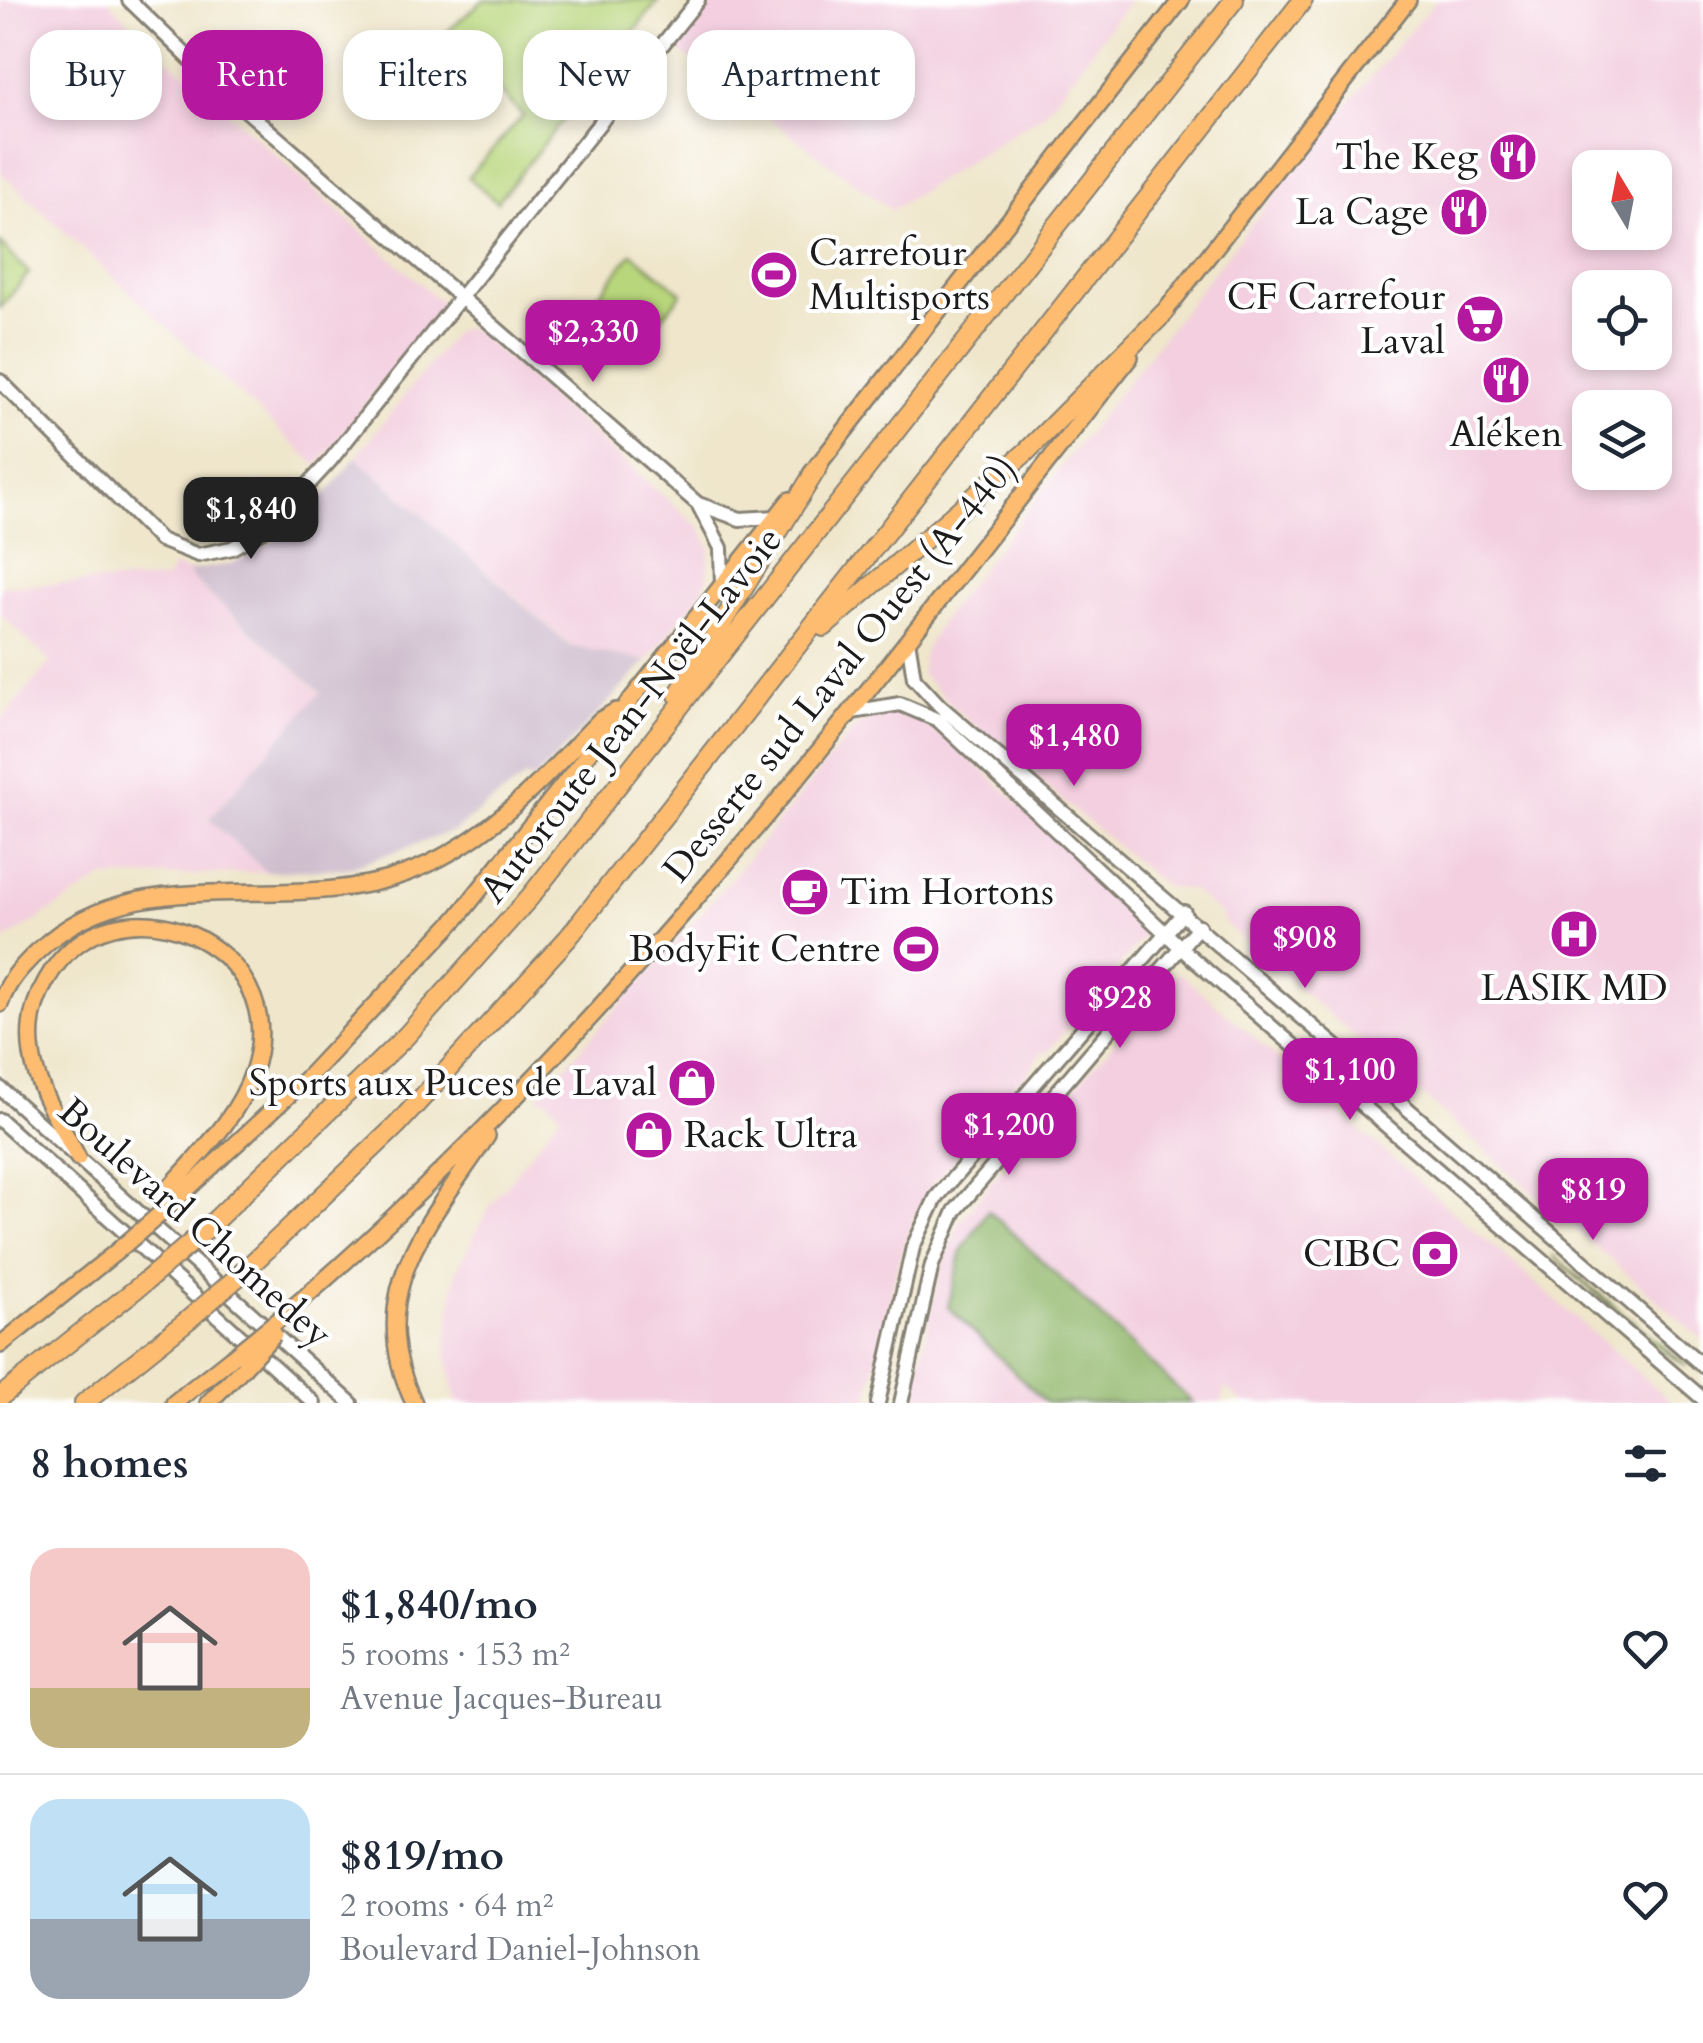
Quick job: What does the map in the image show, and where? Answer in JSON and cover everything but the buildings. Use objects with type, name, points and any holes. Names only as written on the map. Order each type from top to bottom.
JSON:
[{"type":"highway","name":"Autoroute Jean-Noël-Lavoie","points":[[0,1397],[198,1236],[298,1145],[426,1015],[530,896],[640,760],[1234,0]]},
{"type":"highway","points":[[84,1403],[240,1275],[346,1176],[499,1017],[615,880],[1303,0]]},
{"type":"highway","points":[[792,656],[1026,452],[1165,312]]},
{"type":"highway","points":[[640,760],[819,465]]},
{"type":"main road","points":[[0,1004],[3,987],[63,929],[118,902],[334,891],[376,883],[428,864],[506,816],[600,720],[636,696],[1180,0]]},
{"type":"main road","name":"Desserte sud Laval Ouest (A-440)","points":[[237,1363],[507,1107],[687,912],[852,712],[1408,0]]},
{"type":"main road","points":[[1374,45],[1422,0]]},
{"type":"main road","points":[[0,1344],[115,1253],[163,1204],[308,1077],[415,965],[560,794],[620,709]]},
{"type":"main road","points":[[78,1158],[46,1096],[32,1054],[32,1018],[44,983],[70,950],[108,929],[153,924],[196,935],[229,960],[246,984],[257,1013],[258,1055],[245,1093],[227,1122],[163,1204]]},
{"type":"main road","points":[[414,1403],[400,1362],[396,1329],[405,1264],[424,1222],[507,1107]]},
{"type":"main road","points":[[174,1403],[237,1363]]},
{"type":"main road","points":[[208,1403],[237,1363]]},
{"type":"street","points":[[129,0],[180,51],[698,504],[718,539],[722,586]]},
{"type":"street","points":[[0,381],[160,540],[198,556],[232,548],[271,525],[330,461],[698,0]]},
{"type":"street","points":[[698,504],[740,520],[777,517]]},
{"type":"street","points":[[908,640],[912,674],[926,694],[1184,912],[1703,1366]]},
{"type":"street","points":[[852,712],[900,704],[930,715],[1182,948],[1703,1398]]},
{"type":"street","points":[[878,1403],[913,1247],[930,1208],[968,1158],[1184,912]]},
{"type":"street","points":[[901,1403],[932,1264],[955,1211],[1199,926]]},
{"type":"street","name":"Boulevard Chomedey","points":[[0,1088],[351,1403]]},
{"type":"street","name":"Boulevard Chomedey","points":[[0,1120],[314,1403]]},
{"type":"shaded area","points":[[0,0],[108,0],[136,30],[30,30],[30,120],[162,120],[162,54],[182,71],[182,120],[236,120],[444,305],[317,466],[0,172]]},
{"type":"shaded area","points":[[711,0],[1130,0],[1045,113],[891,210],[772,120],[915,120],[915,30],[688,30]]},
{"type":"shaded area","points":[[1436,0],[1703,0],[1703,1340],[1224,923],[1222,915],[1191,890],[1166,887],[971,724],[921,674],[924,651],[945,615],[1307,153]]},
{"type":"shaded area","points":[[687,31],[687,56],[675,47]]},
{"type":"shaded area","points":[[463,328],[474,330],[701,529],[710,548],[707,578],[700,596],[647,661],[571,646],[356,457],[454,333]]},
{"type":"shaded area","points":[[356,457],[570,646],[647,661],[534,781],[525,777],[454,831],[347,868],[266,872],[209,819],[321,692],[193,580],[189,571],[231,564],[284,535],[317,506]]},
{"type":"shaded area","points":[[173,567],[189,571],[193,580],[321,693],[209,819],[266,872],[104,878],[0,943],[0,722],[50,662],[0,613],[0,586],[167,579]]},
{"type":"shaded area","points":[[896,710],[933,724],[1141,916],[1145,934],[1047,1053],[1043,1051],[1021,1082],[1017,1080],[1011,1087],[1014,1090],[935,1181],[916,1212],[898,1263],[867,1403],[456,1403],[446,1350],[456,1271],[491,1205],[561,1114],[546,1098],[537,1098],[722,890],[855,728],[872,715]]},
{"type":"shaded area","points":[[1176,973],[1673,1403],[1243,1403],[1225,1387],[1221,1403],[911,1403],[939,1275],[959,1223]]},
{"type":"green space","points":[[483,0],[659,0],[635,30],[523,30],[523,116],[503,94],[503,30],[449,30]]},
{"type":"green space","points":[[523,116],[523,120],[563,120],[497,202],[468,177]]},
{"type":"green space","points":[[0,243],[29,273],[0,308]]},
{"type":"green space","points":[[632,253],[682,293],[645,338],[596,299]]},
{"type":"green space","points":[[988,1210],[1193,1403],[1046,1403],[948,1307],[962,1250]]},
{"type":"green space","points":[[1553,1256],[1687,1366],[1647,1340]]},
{"type":"place","name":"The Keg","points":[[1513,157]]},
{"type":"place","name":"La Cage","points":[[1464,212]]},
{"type":"place","name":"Carrefour Multisports","points":[[774,275]]},
{"type":"place","name":"CF Carrefour Laval","points":[[1480,319]]},
{"type":"place","name":"Aléken","points":[[1506,380]]},
{"type":"place","name":"Tim Hortons","points":[[805,892]]},
{"type":"place","name":"LASIK MD","points":[[1574,934]]},
{"type":"place","name":"BodyFit Centre","points":[[916,949]]},
{"type":"place","name":"Sports aux Puces de Laval","points":[[692,1083]]},
{"type":"place","name":"Rack Ultra","points":[[649,1135]]},
{"type":"place","name":"CIBC","points":[[1435,1254]]}]
